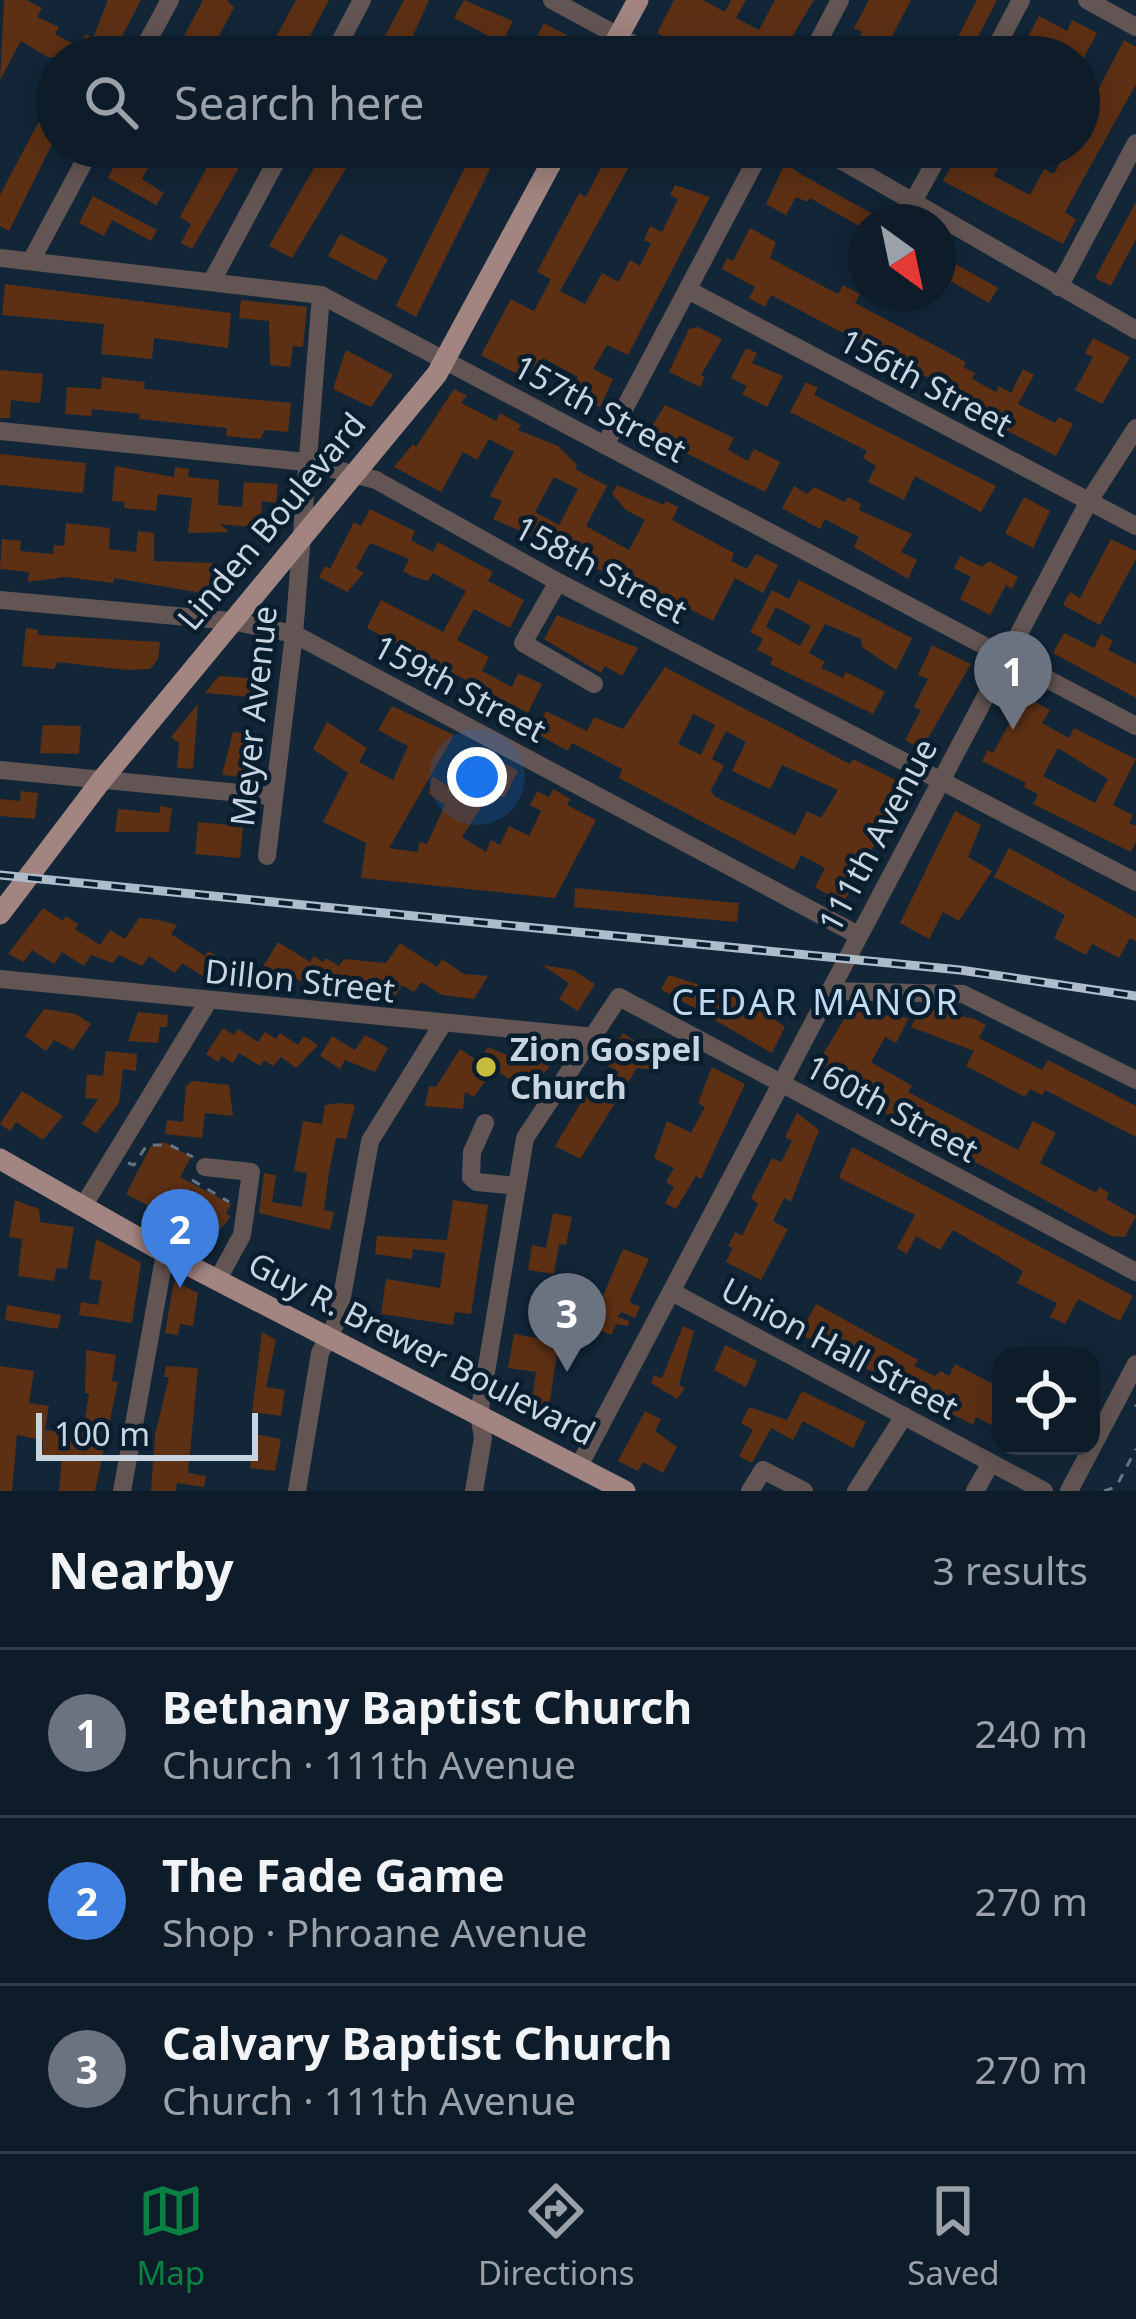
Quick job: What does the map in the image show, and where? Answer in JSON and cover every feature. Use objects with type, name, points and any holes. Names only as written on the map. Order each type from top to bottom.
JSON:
[{"type":"main road","points":[[619,36],[638,0]]},
{"type":"main road","name":"Linden Boulevard","points":[[0,914],[101,781],[446,360],[549,168]]},
{"type":"main road","name":"Guy R. Brewer Boulevard","points":[[0,1161],[625,1491]]},
{"type":"street","points":[[151,36],[170,0]]},
{"type":"street","points":[[343,36],[362,0]]},
{"type":"street","points":[[552,0],[619,36]]},
{"type":"street","points":[[821,36],[840,0]]},
{"type":"street","points":[[1002,36],[1021,0]]},
{"type":"street","points":[[1087,0],[1136,27]]},
{"type":"street","points":[[1059,287],[1136,143]]},
{"type":"street","points":[[31,261],[81,168]]},
{"type":"street","points":[[213,279],[273,168]]},
{"type":"street","points":[[605,445],[752,168]]},
{"type":"street","points":[[853,168],[912,204],[932,168]]},
{"type":"street","points":[[956,229],[1136,330]]},
{"type":"street","name":"157th Street","points":[[0,258],[321,295],[1136,726]]},
{"type":"street","name":"156th Street","points":[[688,290],[1136,526]]},
{"type":"street","name":"Meyer Avenue","points":[[267,856],[294,634],[321,295]]},
{"type":"street","name":"111th Avenue","points":[[579,1466],[1089,501],[1136,428]]},
{"type":"street","name":"158th Street","points":[[0,430],[306,462],[376,480],[558,582],[1136,882]]},
{"type":"street","points":[[558,582],[523,643],[594,684]]},
{"type":"street","name":"159th Street","points":[[0,600],[231,621],[294,634],[858,935]]},
{"type":"street","points":[[0,770],[271,796]]},
{"type":"street","name":"Dillon Street","points":[[0,979],[442,1025],[595,1036]]},
{"type":"street","points":[[829,991],[963,994],[1136,1080]]},
{"type":"street","name":"160th Street","points":[[595,1036],[619,997],[1136,1272]]},
{"type":"street","points":[[84,1205],[209,1000]]},
{"type":"street","points":[[297,1491],[320,1353],[332,1336],[370,1141],[442,1025]]},
{"type":"street","points":[[474,1491],[483,1438],[479,1414],[525,1138],[595,1036]]},
{"type":"street","points":[[485,1123],[472,1152],[471,1177],[517,1186]]},
{"type":"street","points":[[206,1167],[251,1172],[242,1235],[218,1279]]},
{"type":"street","points":[[122,1491],[165,1252]]},
{"type":"street","name":"Union Hall Street","points":[[672,1292],[1044,1491]]},
{"type":"street","points":[[1069,1491],[1136,1364]]},
{"type":"street","points":[[856,1491],[904,1416]]},
{"type":"street","points":[[975,1491],[991,1462]]},
{"type":"street","points":[[750,1491],[763,1470],[804,1491]]},
{"type":"path","points":[[128,1163],[134,1165],[147,1144],[170,1144],[198,1160],[192,1183],[235,1205]]},
{"type":"path","points":[[1104,1491],[1116,1486],[1136,1449]]},
{"type":"building","points":[[4,0],[27,0],[42,8],[37,17],[59,27],[55,34],[59,36],[36,36],[36,50],[21,41],[0,80]]},
{"type":"building","points":[[108,0],[141,0],[122,36],[94,36]]},
{"type":"building","points":[[203,0],[227,0],[234,8],[219,36],[184,36]]},
{"type":"building","points":[[296,0],[329,0],[310,36],[276,36]]},
{"type":"building","points":[[404,0],[429,0],[413,36],[385,36]]},
{"type":"building","points":[[464,0],[513,21],[506,36],[489,36],[454,18]]},
{"type":"building","points":[[674,0],[703,0],[725,12],[731,0],[746,0],[736,18],[759,30],[775,0],[814,0],[793,36],[657,33]]},
{"type":"building","points":[[869,0],[911,0],[892,36],[860,36],[862,32],[854,28]]},
{"type":"building","points":[[977,0],[997,0],[978,36],[958,36]]},
{"type":"building","points":[[1039,16],[1067,31],[1072,20],[1097,33],[1095,36],[1028,36]]},
{"type":"building","points":[[544,23],[567,35],[566,36],[537,36]]},
{"type":"building","points":[[1124,40],[1136,47],[1136,84],[1100,149],[1100,86]]},
{"type":"building","points":[[36,127],[36,168],[40,168],[9,231],[0,226],[0,195]]},
{"type":"building","points":[[113,168],[148,168],[142,179],[164,193],[156,205],[108,178]]},
{"type":"building","points":[[207,168],[239,168],[192,249],[181,243],[191,224],[180,217]]},
{"type":"building","points":[[314,168],[346,168],[292,258],[269,246]]},
{"type":"building","points":[[465,168],[490,168],[416,317],[396,306]]},
{"type":"building","points":[[600,168],[628,168],[560,291],[585,304],[602,273],[619,282],[630,260],[640,266],[651,243],[644,240],[650,226],[662,232],[678,199],[670,195],[675,185],[710,197],[628,355],[607,345],[593,369],[613,379],[600,407],[569,393],[578,377],[543,358],[525,378],[481,355],[511,299],[534,311],[551,279],[537,272],[579,193],[586,197]]},
{"type":"building","points":[[783,168],[792,168],[855,204],[848,204],[848,220],[810,198],[807,202],[796,197],[786,215],[766,204]]},
{"type":"building","points":[[950,168],[998,168],[994,176],[1030,195],[1044,169],[1054,174],[1057,168],[1089,168],[1065,212],[1076,220],[1063,244],[943,181]]},
{"type":"building","points":[[93,196],[157,230],[151,241],[112,220],[104,236],[79,223]]},
{"type":"building","points":[[1136,202],[1136,239],[1111,286],[1095,278]]},
{"type":"building","points":[[750,228],[776,242],[770,258],[838,294],[843,285],[848,288],[848,312],[872,312],[966,362],[963,367],[975,373],[972,379],[996,392],[999,386],[1011,393],[1023,369],[1034,375],[1018,404],[1055,423],[1059,417],[1073,424],[1056,456],[948,400],[953,391],[771,295],[765,307],[749,298],[755,287],[722,269],[727,258],[733,261]]},
{"type":"building","points":[[340,234],[388,259],[376,281],[328,256]]},
{"type":"building","points":[[956,264],[998,288],[989,303],[956,284]]},
{"type":"building","points":[[5,284],[231,313],[228,348],[154,338],[152,359],[101,354],[104,324],[2,315]]},
{"type":"building","points":[[241,300],[307,307],[303,347],[293,346],[290,367],[270,365],[269,321],[239,318]]},
{"type":"building","points":[[698,327],[722,339],[701,375],[705,377],[700,387],[669,372],[689,329]]},
{"type":"building","points":[[1093,338],[1130,357],[1102,404],[1075,390],[1093,357],[1085,353]]},
{"type":"building","points":[[746,348],[757,353],[752,363],[783,376],[767,407],[742,394],[747,386],[731,378]]},
{"type":"building","points":[[346,350],[393,375],[371,407],[333,389]]},
{"type":"building","points":[[0,370],[43,374],[40,403],[11,400],[10,418],[0,418]]},
{"type":"building","points":[[102,377],[145,382],[144,389],[291,403],[288,432],[265,430],[260,439],[226,436],[227,428],[139,419],[140,414],[92,409],[91,416],[65,414],[67,387],[101,389]]},
{"type":"building","points":[[806,382],[818,388],[814,395],[996,486],[981,512],[915,476],[904,500],[868,482],[876,466],[863,458],[867,451],[790,412]]},
{"type":"building","points":[[454,389],[467,396],[461,403],[496,421],[500,413],[521,425],[518,430],[558,446],[577,465],[575,469],[607,486],[586,526],[629,550],[645,520],[626,510],[612,494],[617,485],[678,507],[672,520],[734,553],[731,561],[747,569],[756,554],[778,565],[763,593],[735,578],[713,621],[653,590],[649,597],[575,557],[579,549],[549,534],[545,542],[493,519],[502,501],[490,496],[514,452],[489,439],[477,460],[463,452],[441,492],[394,467],[413,444],[416,447]],"holes":[[[554,477],[578,489],[559,525],[535,512]]]},
{"type":"building","points":[[665,405],[734,438],[728,450],[748,461],[754,449],[780,462],[765,492],[647,434]]},
{"type":"building","points":[[0,454],[86,463],[83,493],[0,485]]},
{"type":"building","points":[[115,466],[174,477],[175,467],[189,469],[188,477],[219,480],[218,505],[242,507],[244,482],[278,484],[276,503],[262,501],[260,528],[220,524],[229,532],[188,533],[192,498],[158,494],[156,511],[124,508],[125,502],[112,501]]},
{"type":"building","points":[[794,486],[807,494],[814,487],[845,502],[848,497],[861,504],[859,510],[912,534],[901,552],[917,560],[908,579],[854,547],[859,537],[825,519],[820,529],[782,508]]},
{"type":"building","points":[[1024,497],[1050,511],[1033,548],[1005,533]]},
{"type":"building","points":[[370,509],[415,531],[411,540],[433,552],[438,542],[493,572],[488,581],[524,600],[510,628],[474,609],[457,640],[489,657],[482,671],[512,687],[518,673],[542,684],[528,713],[367,628],[381,600],[443,632],[466,591],[433,573],[428,581],[414,577],[403,571],[409,559],[370,543],[356,568],[364,573],[347,592],[319,577],[325,566],[330,569],[354,522],[361,526]]},
{"type":"building","points":[[66,523],[110,528],[109,549],[136,552],[138,531],[154,533],[154,561],[212,563],[208,594],[114,578],[113,583],[65,577],[28,582],[29,572],[0,569],[2,539],[21,541],[20,551],[53,554],[54,545],[64,546]]},
{"type":"building","points":[[1111,539],[1136,551],[1136,559],[1100,625],[1063,605],[1070,592],[1080,598]]},
{"type":"building","points":[[960,556],[982,567],[989,561],[1018,577],[1012,589],[1006,585],[990,615],[960,599],[971,577],[954,568]]},
{"type":"building","points":[[799,580],[912,638],[896,670],[862,647],[861,639],[825,624],[809,653],[825,662],[821,668],[843,678],[846,672],[885,692],[873,714],[770,664],[773,658],[757,650],[763,639],[750,632],[772,590],[789,599]],"holes":[[[776,607],[811,626],[800,646],[766,627]]]},
{"type":"building","points":[[557,615],[638,648],[622,676],[605,666],[601,673],[544,639]]},
{"type":"building","points":[[26,628],[38,630],[38,635],[160,642],[158,659],[150,669],[57,662],[54,669],[22,666]]},
{"type":"building","points":[[1064,633],[1094,648],[1101,634],[1113,641],[1108,650],[1136,664],[1136,698],[1053,653]]},
{"type":"building","points":[[932,645],[971,664],[921,750],[905,740],[921,710],[914,707],[928,679],[918,675]]},
{"type":"building","points":[[665,667],[850,764],[853,759],[906,785],[843,904],[815,887],[825,868],[801,855],[794,870],[619,778],[622,769],[572,743],[568,751],[534,732],[546,711],[587,731],[594,717],[623,729]],"holes":[[[693,714],[715,725],[701,755],[678,744]],[[726,731],[746,742],[732,771],[770,789],[782,765],[838,790],[821,818],[807,811],[795,835],[714,796],[711,790],[724,766],[712,759]]]},
{"type":"building","points":[[219,676],[262,679],[261,698],[205,693]]},
{"type":"building","points":[[1024,696],[1050,710],[1042,723],[1069,738],[1074,728],[1136,759],[1113,805],[1133,815],[1129,823],[1136,826],[1136,841],[1131,852],[1033,804],[1038,794],[1024,787],[1026,783],[982,761],[988,750],[993,753]],"holes":[[[1058,748],[1108,779],[1095,803],[1043,776]]]},
{"type":"building","points":[[198,704],[193,769],[177,768],[179,743],[171,737]]},
{"type":"building","points":[[392,706],[454,735],[389,848],[418,852],[419,842],[427,844],[445,805],[429,794],[432,776],[458,792],[479,760],[486,764],[491,756],[518,771],[504,798],[492,790],[462,837],[486,852],[491,840],[500,845],[509,826],[529,836],[541,811],[530,805],[537,791],[549,797],[553,789],[570,799],[567,805],[596,820],[555,898],[361,878],[366,843],[323,822],[348,773],[313,749],[327,722],[367,748],[359,762],[393,780],[408,746],[378,730]]},
{"type":"building","points":[[43,725],[81,726],[79,754],[40,753]]},
{"type":"building","points":[[233,732],[260,736],[253,778],[222,775]]},
{"type":"building","points":[[21,791],[38,793],[35,819],[0,816],[0,799],[20,801]]},
{"type":"building","points":[[160,806],[172,808],[169,832],[115,832],[118,809],[160,813]]},
{"type":"building","points":[[955,811],[981,825],[968,857],[992,871],[959,921],[943,912],[929,939],[900,923]]},
{"type":"building","points":[[198,822],[243,826],[240,858],[195,854]]},
{"type":"building","points":[[1009,848],[1136,918],[1136,941],[1130,938],[1119,958],[1092,944],[1086,955],[1054,938],[1065,915],[994,877]]},
{"type":"building","points":[[575,888],[739,903],[737,922],[574,907]]},
{"type":"building","points":[[43,908],[63,921],[66,916],[78,924],[75,929],[100,945],[110,930],[125,939],[139,918],[159,920],[177,925],[171,934],[205,956],[208,951],[220,957],[207,979],[182,963],[175,973],[149,956],[142,966],[119,955],[113,963],[91,955],[84,966],[62,952],[54,964],[32,950],[24,962],[8,954]]},
{"type":"building","points":[[278,942],[310,962],[314,956],[339,966],[344,959],[386,963],[400,943],[437,967],[442,959],[464,974],[488,976],[474,999],[442,995],[421,982],[414,992],[402,985],[395,996],[372,981],[368,988],[343,980],[337,990],[323,982],[319,988],[293,978],[289,985],[261,970]]},
{"type":"building","points":[[542,965],[573,970],[595,984],[578,1011],[559,999],[569,983]]},
{"type":"building","points":[[669,975],[746,1000],[785,1027],[772,1053],[661,989]]},
{"type":"building","points":[[921,1007],[975,1019],[986,1025],[979,1038],[1042,1070],[1048,1060],[1136,1106],[1136,1137],[1045,1090],[1042,1095],[1030,1089],[1025,1097],[966,1066],[974,1051],[911,1027]]},
{"type":"building","points":[[44,1009],[76,1014],[91,1024],[73,1050],[54,1040],[46,1051],[25,1036]]},
{"type":"building","points":[[849,1011],[909,1018],[896,1043],[885,1037],[871,1062],[912,1086],[908,1092],[1018,1150],[1033,1121],[1056,1133],[1040,1163],[1096,1193],[1099,1187],[1109,1193],[1106,1199],[1136,1216],[1125,1237],[1111,1236],[812,1073]]},
{"type":"building","points":[[138,1012],[168,1015],[158,1043],[128,1041]]},
{"type":"building","points":[[223,1028],[234,1035],[238,1029],[258,1042],[265,1032],[276,1039],[280,1033],[298,1045],[304,1036],[318,1045],[296,1068],[281,1057],[273,1066],[264,1060],[260,1066],[239,1053],[233,1063],[222,1056],[218,1062],[206,1054]]},
{"type":"building","points":[[623,1033],[642,1046],[646,1038],[668,1049],[661,1071],[637,1068],[580,1159],[555,1146],[588,1091],[603,1099],[619,1072],[604,1063]]},
{"type":"building","points":[[365,1035],[388,1048],[375,1072],[345,1060],[340,1069],[320,1056],[332,1036],[355,1050]]},
{"type":"building","points":[[488,1047],[518,1060],[523,1054],[538,1063],[546,1051],[556,1058],[533,1087],[523,1080],[520,1086],[494,1069],[474,1097],[465,1092],[463,1109],[425,1106],[429,1086],[436,1087],[460,1049],[479,1062]]},
{"type":"building","points":[[106,1051],[137,1054],[136,1071],[123,1069],[119,1103],[96,1133],[82,1124],[98,1099],[85,1098],[87,1074],[103,1076]]},
{"type":"building","points":[[712,1067],[745,1084],[701,1179],[696,1176],[676,1209],[665,1203],[674,1187],[666,1182],[674,1168],[654,1158],[667,1121],[691,1133],[705,1107],[698,1103]]},
{"type":"building","points":[[192,1081],[229,1085],[233,1116],[205,1113],[202,1138],[165,1134],[167,1120],[183,1122],[186,1086]]},
{"type":"building","points":[[22,1091],[63,1116],[43,1140],[16,1122],[10,1131],[0,1124]]},
{"type":"building","points":[[325,1105],[355,1105],[346,1139],[336,1138],[329,1172],[324,1210],[334,1212],[330,1230],[259,1213],[264,1173],[276,1175],[272,1202],[302,1207],[307,1173],[294,1171],[303,1121],[322,1124]]},
{"type":"building","points":[[797,1113],[819,1130],[791,1202],[784,1198],[773,1221],[788,1229],[761,1280],[726,1262],[733,1248],[728,1246],[735,1232],[742,1236],[758,1204],[751,1198],[772,1158],[781,1162],[792,1141],[785,1137]]},
{"type":"building","points":[[164,1142],[191,1157],[180,1177],[231,1204],[226,1214],[231,1216],[212,1240],[126,1194],[151,1146]]},
{"type":"building","points":[[852,1147],[1133,1296],[1120,1321],[1078,1299],[1065,1324],[1050,1317],[1057,1303],[1017,1283],[1023,1271],[953,1230],[940,1250],[916,1236],[907,1254],[897,1248],[915,1215],[839,1178]]},
{"type":"building","points":[[15,1200],[39,1209],[40,1222],[74,1227],[67,1269],[56,1268],[54,1281],[18,1276],[22,1239],[9,1237]]},
{"type":"building","points":[[453,1200],[488,1205],[471,1314],[455,1312],[453,1325],[381,1314],[386,1279],[440,1288],[445,1253],[413,1249],[412,1259],[375,1254],[377,1236],[447,1240]]},
{"type":"building","points":[[553,1213],[572,1217],[566,1245],[559,1244],[554,1274],[528,1270],[532,1245],[546,1248]]},
{"type":"building","points":[[96,1239],[141,1263],[132,1323],[79,1315],[81,1302],[98,1305],[102,1281],[89,1279]]},
{"type":"building","points":[[623,1249],[649,1259],[629,1302],[640,1307],[635,1318],[621,1312],[618,1317],[629,1321],[628,1326],[616,1324],[611,1335],[590,1326]]},
{"type":"building","points":[[174,1281],[198,1293],[193,1326],[180,1324],[178,1335],[165,1333]]},
{"type":"building","points":[[542,1284],[566,1288],[568,1313],[538,1311]]},
{"type":"building","points":[[816,1304],[918,1360],[914,1366],[935,1376],[941,1371],[949,1376],[955,1364],[992,1383],[992,1425],[976,1417],[973,1425],[800,1334]]},
{"type":"building","points":[[7,1305],[61,1315],[58,1329],[5,1320]]},
{"type":"building","points":[[683,1326],[694,1331],[679,1385],[685,1388],[677,1399],[651,1383],[654,1375],[662,1378]]},
{"type":"building","points":[[262,1332],[276,1340],[266,1387],[285,1390],[281,1416],[252,1412]]},
{"type":"building","points":[[514,1334],[548,1340],[560,1334],[549,1407],[531,1405],[536,1372],[508,1368]]},
{"type":"building","points":[[725,1345],[757,1361],[746,1387],[714,1370]]},
{"type":"building","points":[[86,1350],[116,1355],[112,1381],[118,1382],[95,1491],[59,1491],[62,1459],[42,1457],[43,1440],[17,1435],[12,1491],[0,1491],[0,1366],[34,1371],[29,1403],[49,1406],[45,1430],[83,1431],[89,1394],[85,1393]]},
{"type":"building","points":[[166,1366],[198,1368],[188,1473],[206,1476],[204,1487],[177,1483],[176,1491],[151,1491],[155,1435],[169,1377],[164,1377]]},
{"type":"building","points":[[802,1391],[866,1422],[853,1448],[803,1421],[793,1440],[771,1428],[752,1463],[739,1456],[753,1430],[741,1423],[749,1407],[787,1420]]},
{"type":"building","points":[[645,1411],[661,1419],[655,1431],[677,1447],[663,1473],[643,1462],[638,1471],[618,1461]]},
{"type":"building","points":[[255,1434],[281,1439],[275,1471],[250,1468]]},
{"type":"railway","points":[[0,875],[960,970],[1136,996]]},
{"type":"place","name":"Bethany Baptist Church","points":[[1013,730]]},
{"type":"place","name":"Zion Gospel Church","points":[[486,1067]]},
{"type":"place","name":"The Fade Game","points":[[180,1288]]},
{"type":"place","name":"Calvary Baptist Church","points":[[567,1372]]},
{"type":"district","name":"CEDAR MANOR","points":[[816,1001]]}]
